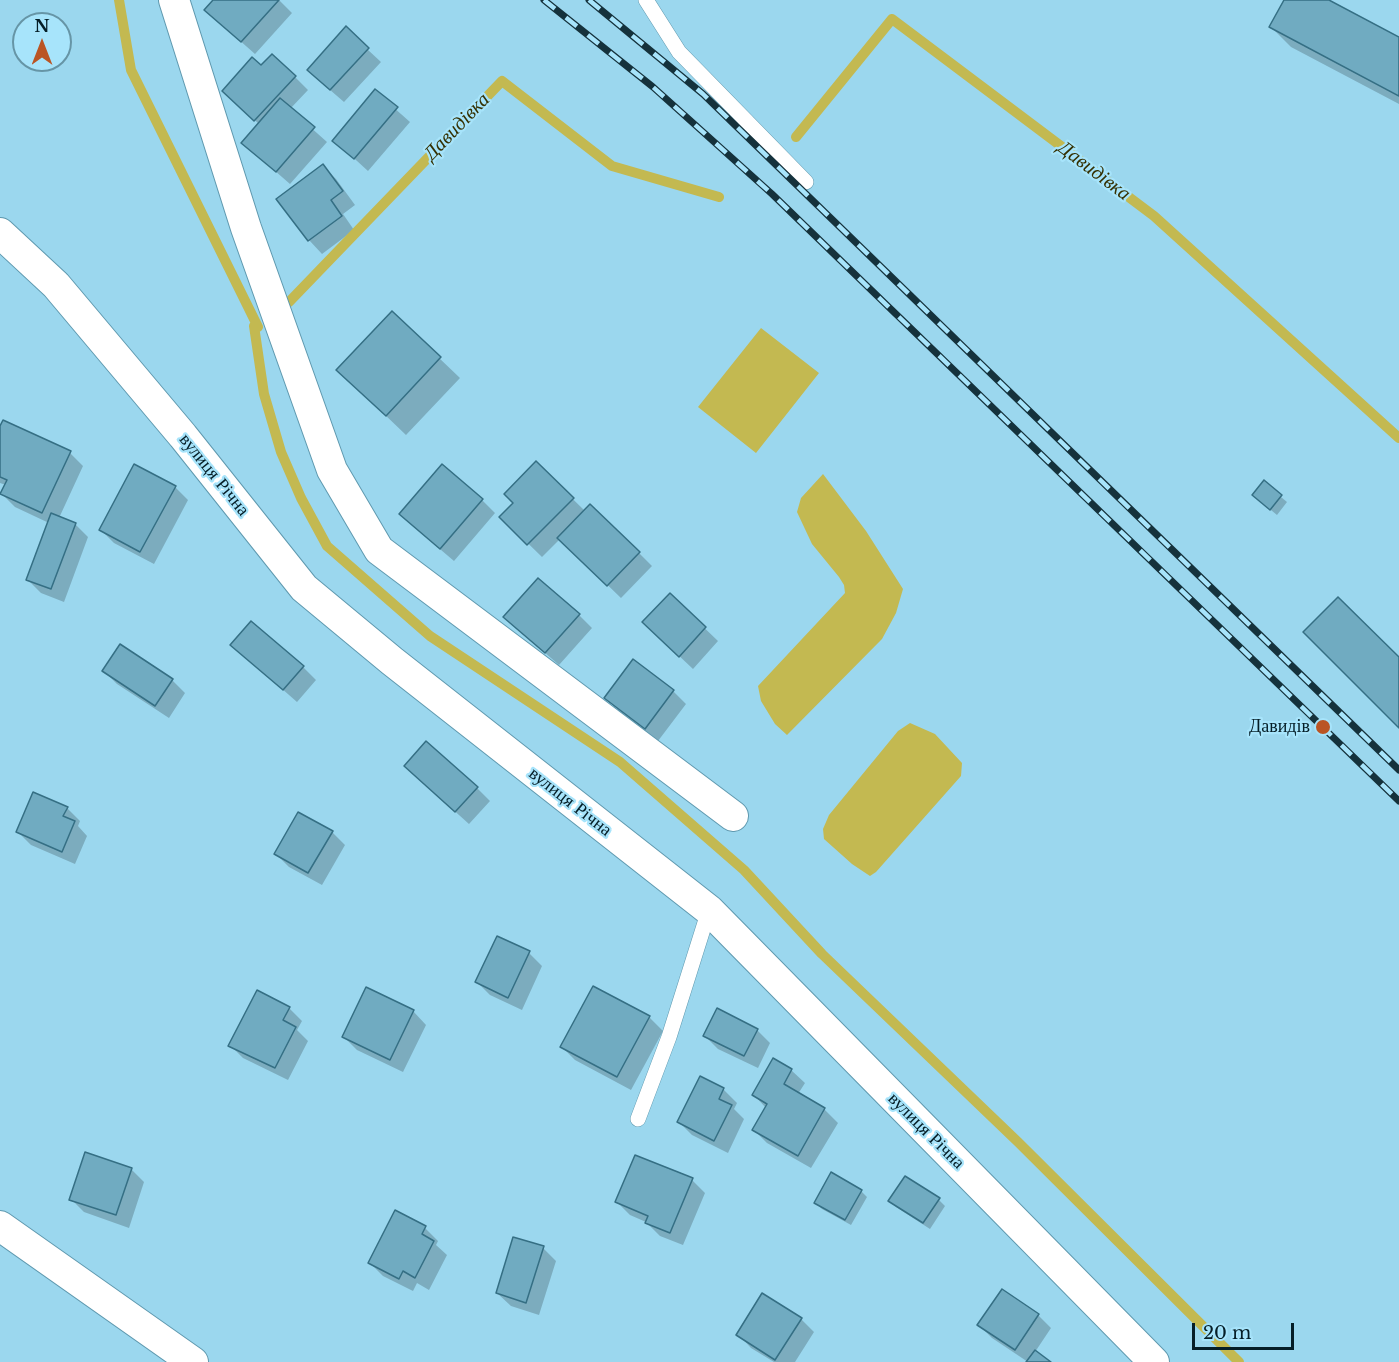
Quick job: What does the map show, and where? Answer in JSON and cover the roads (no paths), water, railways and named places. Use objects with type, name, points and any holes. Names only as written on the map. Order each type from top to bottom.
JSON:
[{"type":"street","points":[[174,0],[246,228],[332,470],[379,550],[733,816]]},
{"type":"street","name":"вулиця Річна","points":[[0,233],[56,285],[183,436],[304,588],[392,661],[708,910],[1154,1362]]},
{"type":"street","points":[[0,1226],[193,1362]]},
{"type":"lane","points":[[646,0],[679,52],[806,182]]},
{"type":"lane","points":[[638,1119],[669,1037],[708,910]]},
{"type":"waterway","name":"Давидівка","points":[[119,0],[131,70],[258,327]]},
{"type":"waterway","name":"Давидівка","points":[[796,137],[892,19],[1154,216],[1399,438]]},
{"type":"waterway","name":"Давидівка","points":[[289,302],[502,81],[612,166],[719,197]]},
{"type":"waterway","points":[[254,326],[264,394],[281,452],[301,498],[327,546],[430,636],[620,762],[744,870],[822,954],[1018,1142],[1239,1362]]},
{"type":"railway","points":[[544,0],[653,87],[772,194],[1399,801]]},
{"type":"railway","points":[[589,0],[703,94],[1399,770]]},
{"type":"place","name":"Давидів","points":[[1323,727]]}]
